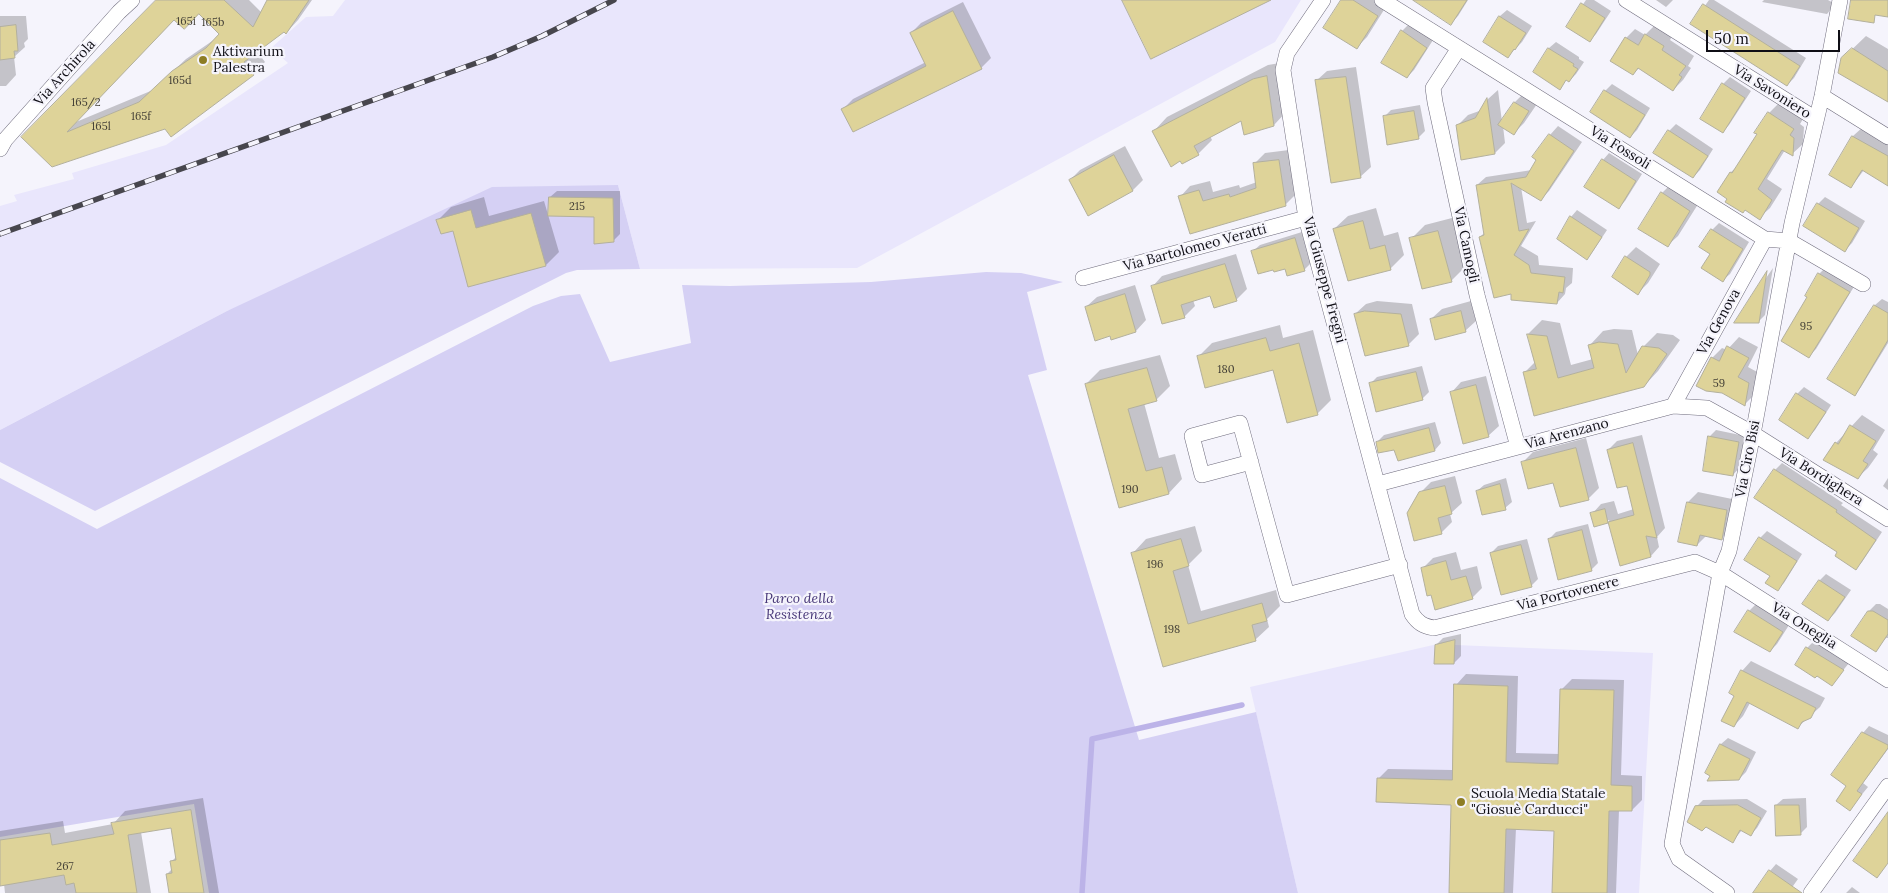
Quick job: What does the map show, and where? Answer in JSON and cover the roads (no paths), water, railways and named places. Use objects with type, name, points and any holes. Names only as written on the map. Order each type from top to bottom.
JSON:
[{"type":"street","name":"Via Archirola","points":[[0,149],[5,140],[119,12],[132,0]]},
{"type":"street","name":"Via Giuseppe Fregni","points":[[1323,0],[1287,53],[1283,70],[1306,218],[1412,614],[1417,621]]},
{"type":"street","name":"Via Fossoli","points":[[1382,0],[1766,239],[1789,241],[1863,284]]},
{"type":"street","name":"Via Savoniero","points":[[1626,0],[1816,119]]},
{"type":"street","name":"Via Ciro Bisi","points":[[1727,893],[1679,860],[1672,844],[1720,573],[1729,551],[1789,241],[1822,96],[1839,1]]},
{"type":"street","name":"Via Camogli","points":[[1458,48],[1433,88],[1435,102],[1477,295],[1518,447]]},
{"type":"street","points":[[1822,96],[1888,137]]},
{"type":"street","name":"Via Bartolomeo Veratti","points":[[1083,278],[1306,218]]},
{"type":"street","name":"Via Genova","points":[[1673,406],[1766,239]]},
{"type":"street","name":"Via Arenzano","points":[[1378,484],[1673,406],[1707,408],[1753,434]]},
{"type":"street","name":"Via Bordighera","points":[[1753,434],[1888,519]]},
{"type":"street","points":[[1251,462],[1287,595],[1400,565]]},
{"type":"street","name":"Via Portovenere","points":[[1417,621],[1424,626],[1434,628],[1695,562],[1720,573]]},
{"type":"street","name":"Via Oneglia","points":[[1720,573],[1888,680]]},
{"type":"street","points":[[1811,893],[1883,804],[1888,786]]},
{"type":"waterway","points":[[1082,893],[1092,739],[1242,705]]},
{"type":"railway","points":[[0,234],[493,57],[542,36],[614,0]]},
{"type":"place","name":"Aktivarium Palestra","points":[[203,60]]},
{"type":"place","name":"Scuola Media Statale \"Giosuè Carducci\"","points":[[1461,802]]},
{"type":"park label","name":"Parco della Resistenza","points":[[799,608]]}]
